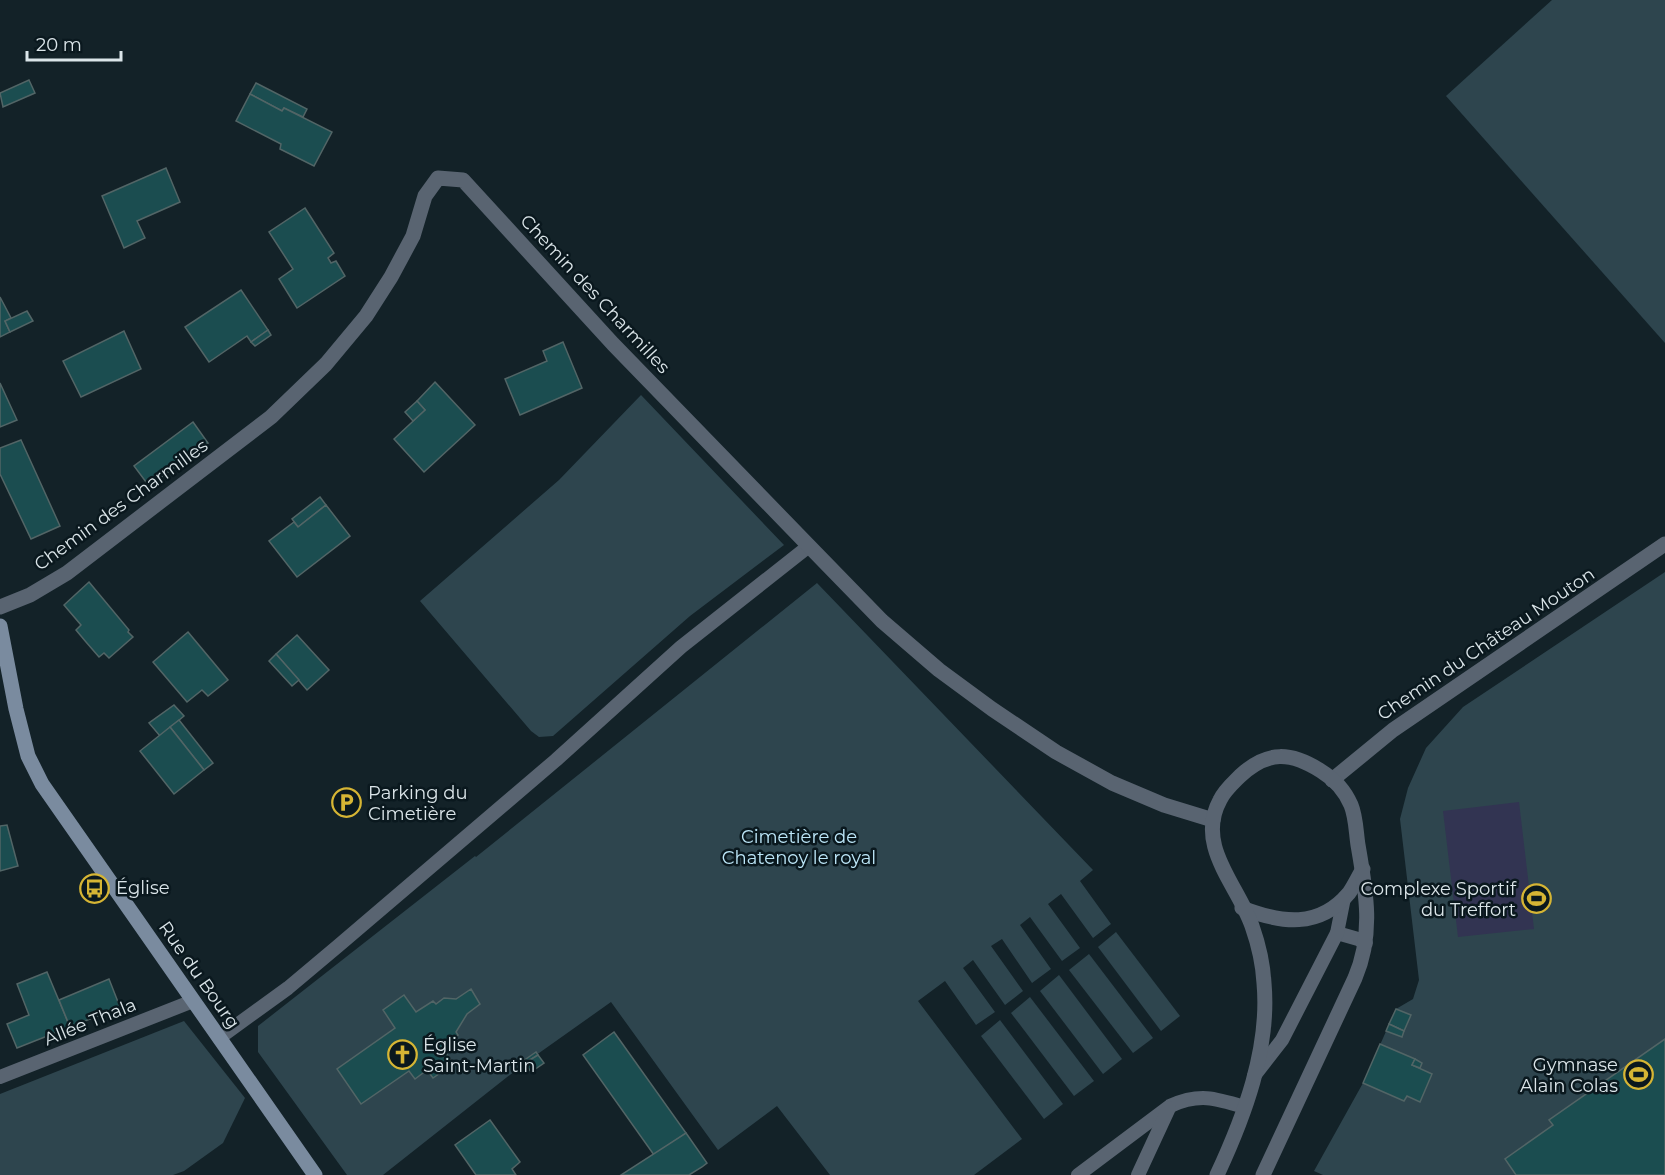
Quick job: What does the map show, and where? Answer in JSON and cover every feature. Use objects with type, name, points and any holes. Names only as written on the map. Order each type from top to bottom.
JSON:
[{"type":"street","name":"Chemin des Charmilles","points":[[0,607],[30,595],[67,573],[271,417],[326,364],[366,316],[413,236],[425,196],[438,178],[463,180],[613,344],[809,546],[882,621],[939,670],[1056,752],[1112,783],[1164,805],[1213,820]]},
{"type":"street","name":"Chemin du Château Mouton","points":[[1332,780],[1392,730],[1665,544]]},
{"type":"street","name":"Rue du Bourg","points":[[0,626],[16,709],[28,756],[42,784],[315,1175]]},
{"type":"street","points":[[1217,1175],[1254,1076],[1262,1030],[1264,983],[1251,924],[1219,863],[1213,844],[1213,820],[1220,800],[1235,781],[1253,765],[1272,756],[1293,757],[1308,763],[1341,788],[1351,806],[1368,898],[1363,959],[1263,1175]]},
{"type":"street","points":[[1242,908],[1265,917],[1291,920],[1315,918],[1335,907],[1350,892],[1363,869]]},
{"type":"lane","points":[[219,1038],[288,988],[556,760],[681,647],[809,546]]},
{"type":"lane","points":[[1254,1076],[1282,1040],[1336,933],[1344,898]]},
{"type":"lane","points":[[1336,933],[1366,943]]},
{"type":"lane","name":"Allée Thala","points":[[0,1077],[193,1000]]},
{"type":"lane","points":[[1078,1175],[1170,1106],[1186,1099],[1216,1098],[1244,1107]]},
{"type":"lane","points":[[1138,1175],[1170,1106]]},
{"type":"green space","points":[[1552,0],[1665,0],[1665,343],[1446,96]]},
{"type":"green space","points":[[641,395],[784,545],[690,616],[553,736],[539,737],[531,731],[420,601],[559,480]]},
{"type":"green space","name":"Complexe Sportif du Treffort","points":[[1665,572],[1665,1175],[1323,1175],[1314,1171],[1363,1083],[1396,1009],[1413,999],[1419,980],[1400,819],[1408,788],[1426,748],[1463,707]]},
{"type":"green space","name":"Cimetière de Chatenoy le royal","points":[[817,583],[1093,870],[1080,881],[1111,924],[1093,938],[1061,894],[1048,904],[1080,948],[1062,961],[1030,917],[1020,925],[1051,969],[1032,983],[1002,939],[991,946],[1023,991],[1005,1005],[973,960],[963,968],[995,1012],[976,1025],[945,981],[918,1001],[1022,1139],[974,1175],[830,1175],[777,1106],[718,1150],[611,1002],[525,1063],[383,1175],[347,1175],[258,1052],[258,1026],[476,857]]},
{"type":"green space","points":[[1116,932],[1180,1016],[1161,1031],[1098,947]]},
{"type":"green space","points":[[1089,954],[1153,1038],[1133,1053],[1069,970]]},
{"type":"green space","points":[[1059,975],[1122,1059],[1103,1074],[1040,991]]},
{"type":"green space","points":[[1030,997],[1094,1081],[1074,1096],[1011,1013]]},
{"type":"green space","points":[[1000,1020],[1063,1104],[1044,1119],[981,1036]]},
{"type":"green space","points":[[184,1021],[245,1098],[223,1143],[184,1171],[173,1175],[0,1175],[0,1094]]},
{"type":"water","points":[[1519,802],[1534,929],[1458,937],[1443,811]]},
{"type":"building","points":[[29,80],[35,93],[3,107],[0,93]]},
{"type":"building","points":[[256,83],[307,109],[303,117],[284,108],[282,111],[250,94]]},
{"type":"building","points":[[250,94],[282,111],[284,108],[332,132],[314,166],[280,149],[281,144],[236,121]]},
{"type":"building","points":[[166,168],[180,202],[137,221],[145,238],[124,248],[102,196]]},
{"type":"building","points":[[305,208],[334,253],[328,258],[331,263],[336,261],[345,276],[297,308],[279,279],[293,269],[269,232]]},
{"type":"building","points":[[241,290],[268,330],[251,342],[247,336],[209,362],[185,327]]},
{"type":"building","points":[[0,297],[11,318],[5,321],[10,332],[0,337]]},
{"type":"building","points":[[27,311],[33,321],[10,332],[5,321]]},
{"type":"building","points":[[268,330],[271,335],[255,346],[251,342]]},
{"type":"building","points":[[124,331],[141,369],[81,397],[63,361]]},
{"type":"building","points":[[563,342],[582,388],[520,415],[505,379],[547,361],[543,351]]},
{"type":"building","points":[[435,382],[475,425],[424,472],[394,439],[425,410],[417,401]]},
{"type":"building","points":[[0,383],[17,420],[0,427]]},
{"type":"building","points":[[417,401],[425,410],[413,421],[405,412]]},
{"type":"building","points":[[193,422],[208,443],[149,486],[134,466]]},
{"type":"building","points":[[21,440],[60,526],[31,539],[0,474],[0,448]]},
{"type":"building","points":[[320,497],[326,505],[298,527],[292,519]]},
{"type":"building","points":[[326,505],[350,536],[297,577],[269,541],[294,522],[298,527]]},
{"type":"building","points":[[89,582],[133,637],[109,658],[104,653],[99,657],[86,642],[76,630],[81,625],[64,605]]},
{"type":"building","points":[[188,632],[228,680],[208,696],[202,690],[187,702],[153,662]]},
{"type":"building","points":[[297,635],[329,670],[307,690],[276,654]]},
{"type":"building","points":[[276,654],[299,680],[292,686],[269,661]]},
{"type":"building","points":[[174,705],[184,716],[160,736],[149,723]]},
{"type":"building","points":[[179,720],[213,763],[204,770],[170,727]]},
{"type":"building","points":[[170,727],[204,770],[174,794],[140,751]]},
{"type":"building","points":[[7,825],[18,866],[0,871],[0,826]]},
{"type":"building","points":[[47,972],[70,1027],[17,1048],[7,1024],[29,1015],[17,984]]},
{"type":"building","points":[[109,979],[120,1007],[70,1027],[59,1000]]},
{"type":"building","name":"Église Saint-Martin","points":[[471,989],[480,1004],[467,1014],[456,1032],[458,1035],[442,1047],[453,1064],[433,1078],[427,1070],[415,1079],[409,1071],[361,1104],[337,1069],[395,1028],[383,1010],[404,995],[416,1012],[433,1001],[436,1004],[444,998],[456,999]]},
{"type":"building","points":[[1396,1009],[1411,1015],[1404,1031],[1389,1024]]},
{"type":"building","points":[[1389,1024],[1404,1031],[1402,1037],[1386,1031]]},
{"type":"building","points":[[614,1032],[686,1133],[654,1155],[583,1055]]},
{"type":"building","name":"Gymnase Alain Colas","points":[[1665,1039],[1665,1175],[1516,1175],[1505,1159],[1553,1125],[1549,1120]]},
{"type":"building","points":[[1380,1044],[1415,1059],[1412,1065],[1432,1074],[1420,1102],[1407,1096],[1404,1101],[1363,1083]]},
{"type":"building","points":[[536,1052],[538,1055],[525,1063],[523,1061]]},
{"type":"building","points":[[538,1055],[544,1063],[531,1072],[525,1063]]},
{"type":"building","points":[[1415,1059],[1422,1063],[1420,1068],[1412,1065]]},
{"type":"building","points":[[490,1120],[520,1162],[512,1169],[516,1175],[476,1175],[455,1145]]},
{"type":"building","points":[[686,1133],[707,1163],[702,1167],[689,1175],[621,1175]]},
{"type":"place","name":"Parking du Cimetière","points":[[347,803]]},
{"type":"place","name":"Église","points":[[95,888]]},
{"type":"place","name":"Complexe Sportif du Treffort","points":[[1537,899]]},
{"type":"place","name":"Église Saint-Martin","points":[[402,1055]]},
{"type":"place","name":"Gymnase Alain Colas","points":[[1639,1075]]}]
